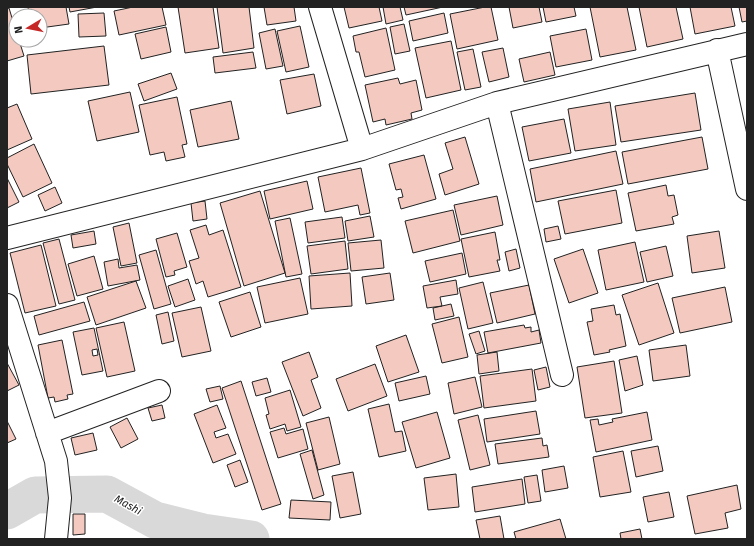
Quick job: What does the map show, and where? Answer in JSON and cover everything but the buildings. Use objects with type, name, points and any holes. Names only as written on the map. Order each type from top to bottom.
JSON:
[{"type":"street","points":[[320,7],[362,149]]},
{"type":"street","points":[[7,238],[362,149],[497,103],[716,50],[747,44]]},
{"type":"street","points":[[716,50],[747,189]]},
{"type":"street","points":[[497,103],[562,375]]},
{"type":"street","points":[[7,305],[56,461],[60,498],[56,539]]},
{"type":"street","points":[[47,433],[159,391]]},
{"type":"waterway","name":"Mashi","points":[[7,511],[35,495],[107,494],[155,520],[203,532],[251,539]]}]
